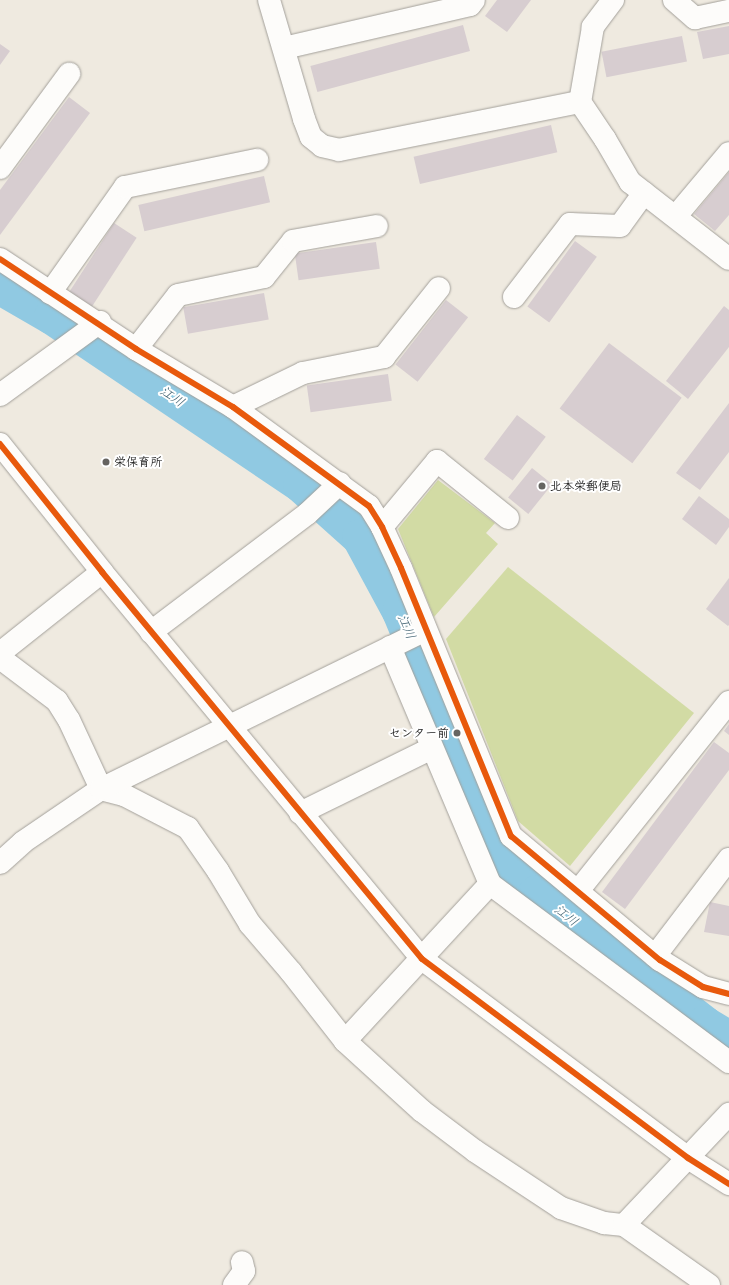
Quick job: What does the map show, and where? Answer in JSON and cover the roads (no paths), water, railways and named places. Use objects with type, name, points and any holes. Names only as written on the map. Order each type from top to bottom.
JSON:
[{"type":"street","points":[[269,0],[304,119],[311,137],[322,146],[339,150],[580,102]]},
{"type":"street","points":[[284,48],[470,5],[474,0]]},
{"type":"street","points":[[612,0],[593,27],[580,102],[605,139],[630,182],[644,194],[676,216],[729,259]]},
{"type":"street","points":[[674,0],[695,18],[729,11]]},
{"type":"street","points":[[0,168],[69,74]]},
{"type":"street","points":[[676,216],[729,153]]},
{"type":"street","points":[[50,293],[125,187],[257,160]]},
{"type":"street","points":[[514,297],[570,224],[620,226],[644,194]]},
{"type":"street","points":[[136,349],[178,295],[264,277],[293,241],[377,226]]},
{"type":"street","points":[[0,259],[50,293],[100,322],[136,349],[233,407],[340,483],[369,506],[382,527],[511,836],[655,956],[703,987],[729,994]]},
{"type":"street","points":[[233,407],[303,373],[384,357],[439,288]]},
{"type":"street","points":[[0,395],[100,322]]},
{"type":"street","points":[[0,444],[151,632],[422,959],[688,1158],[729,1184]]},
{"type":"street","points":[[382,527],[437,462],[508,518]]},
{"type":"street","points":[[151,632],[307,514],[340,483]]},
{"type":"street","points":[[0,653],[102,572]]},
{"type":"street","points":[[0,863],[23,842],[101,789],[425,630]]},
{"type":"street","points":[[390,647],[490,884],[729,1062]]},
{"type":"street","points":[[0,658],[57,701],[69,720],[101,789]]},
{"type":"street","points":[[578,891],[729,702]]},
{"type":"street","points":[[300,813],[432,748]]},
{"type":"street","points":[[101,789],[124,795],[188,828],[218,871],[250,924],[291,972],[345,1041],[422,1111],[474,1151],[562,1208],[604,1223],[624,1225],[709,1285]]},
{"type":"street","points":[[655,956],[719,886],[729,859]]},
{"type":"street","points":[[345,1041],[490,884]]},
{"type":"street","points":[[624,1225],[729,1114]]},
{"type":"street","points":[[234,1285],[244,1271],[242,1262]]},
{"type":"waterway","name":"江川","points":[[0,286],[52,316],[301,484],[360,537],[400,611],[497,846],[536,893],[704,1024],[729,1039]]},
{"type":"place","name":"栄保育所","points":[[106,462]]},
{"type":"place","name":"北本栄郵便局","points":[[542,486]]},
{"type":"place","name":"センター前","points":[[457,733]]}]
